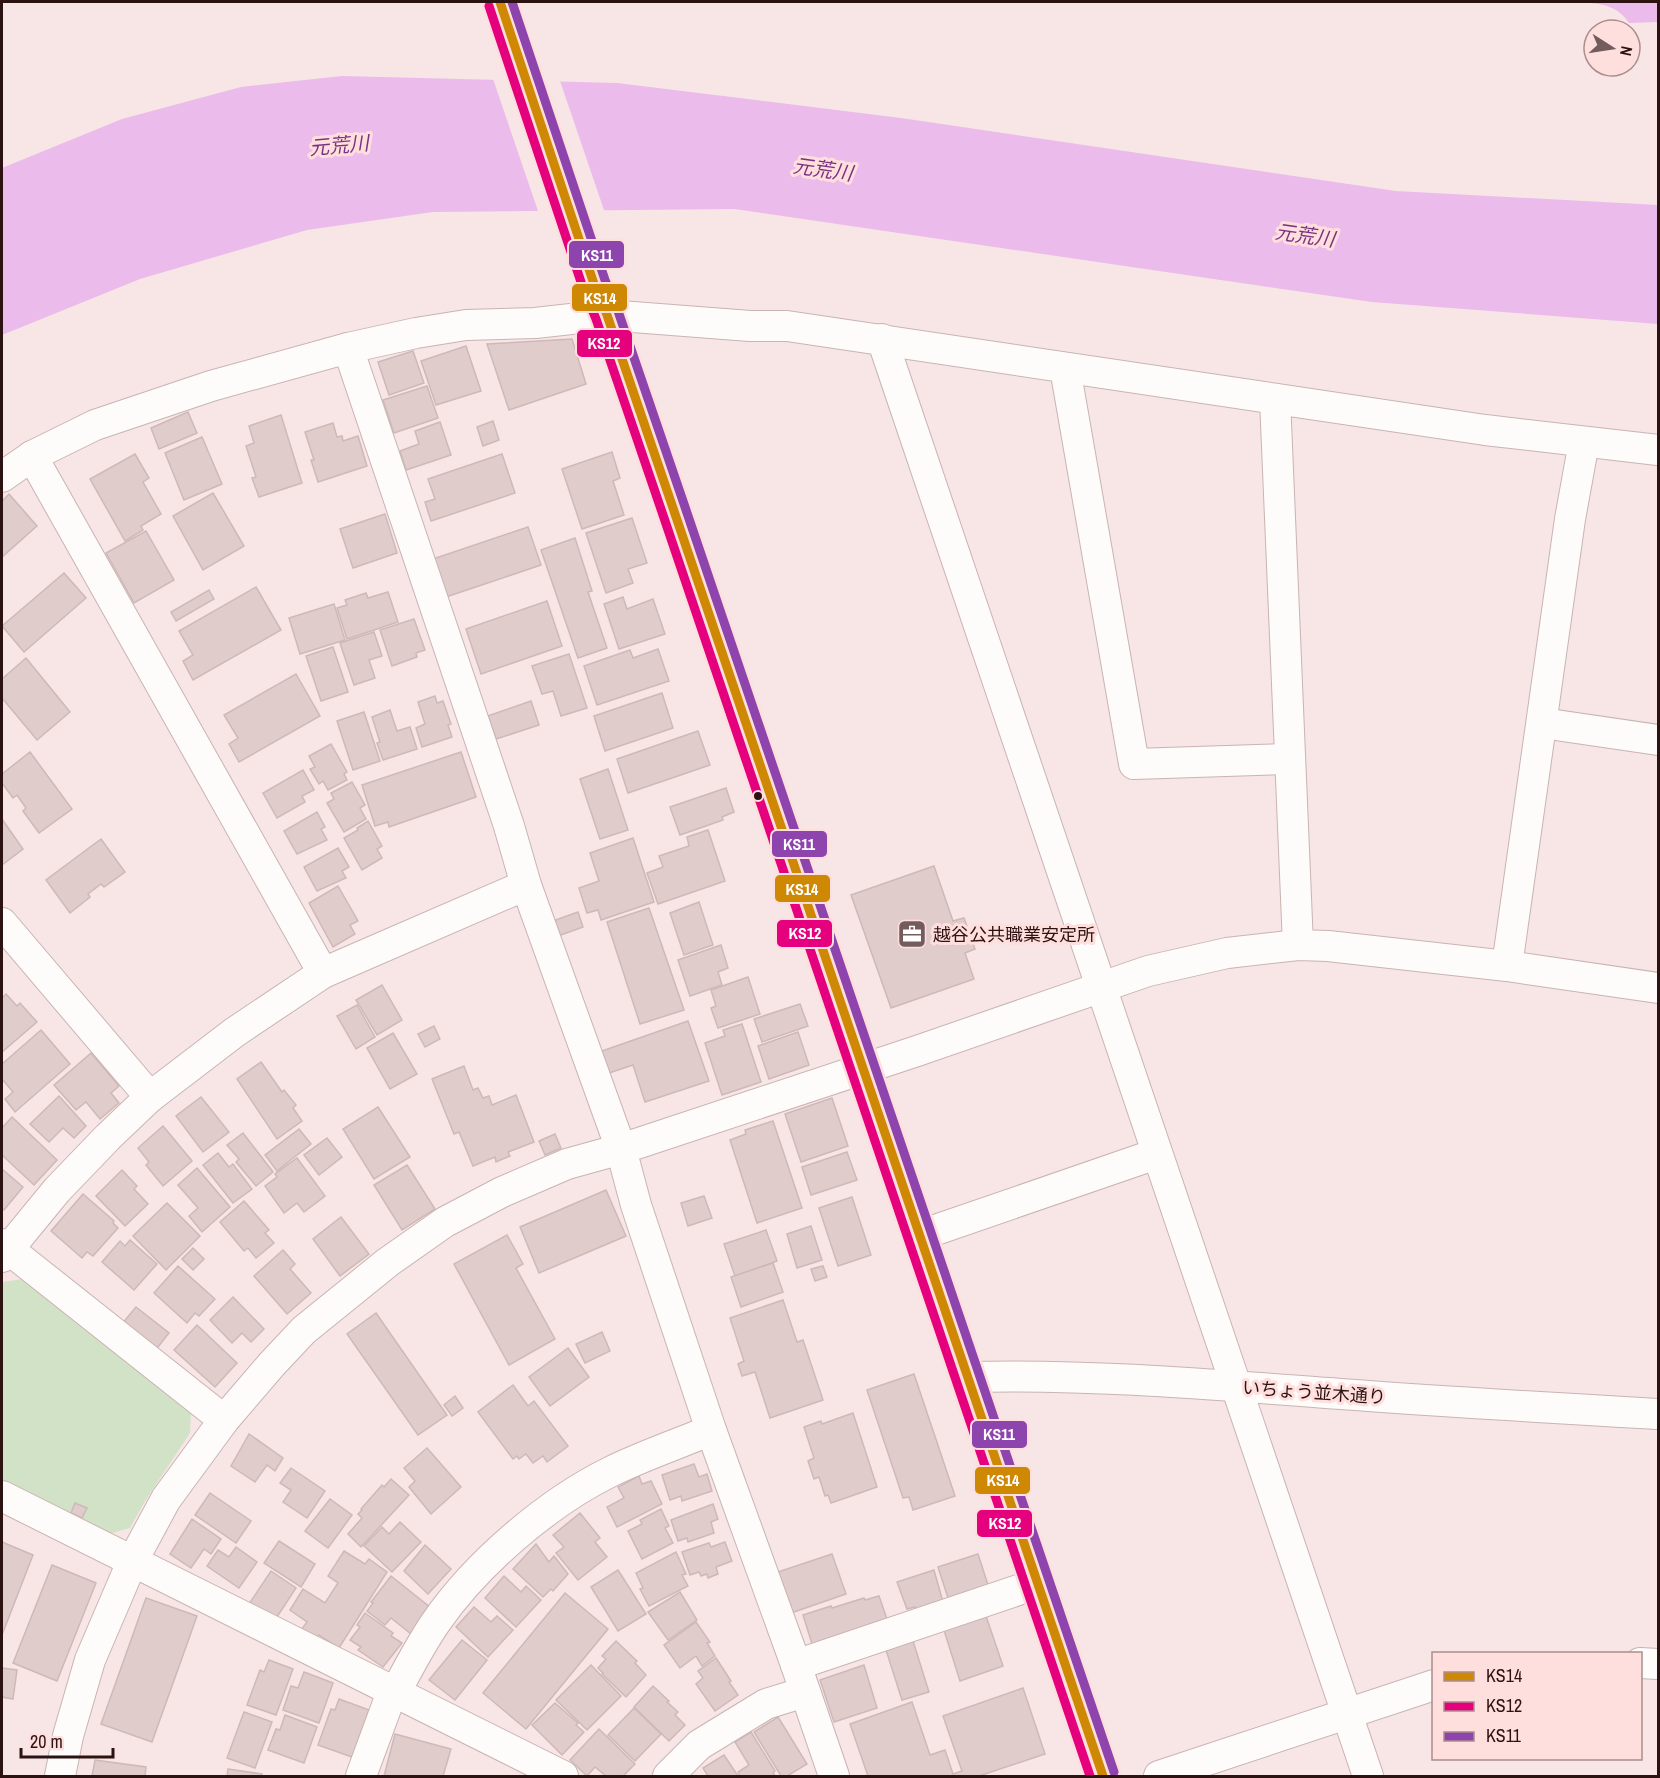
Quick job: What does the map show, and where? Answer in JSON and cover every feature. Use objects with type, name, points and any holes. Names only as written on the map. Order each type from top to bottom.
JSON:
[{"type":"street","points":[[500,2],[594,284],[607,315],[1104,1776]]},
{"type":"street","points":[[2,477],[32,456],[105,422],[211,386],[348,348],[466,325],[535,323],[607,315],[750,326],[788,326],[1275,399],[1584,442],[1659,450]]},
{"type":"street","points":[[882,339],[1368,1776]]},
{"type":"street","points":[[348,348],[509,826],[526,885],[621,1149],[636,1205],[711,1430],[834,1776]]},
{"type":"street","points":[[1065,368],[1134,764],[1289,759]]},
{"type":"street","points":[[1275,399],[1298,945]]},
{"type":"street","points":[[1508,966],[1570,519],[1584,442]]},
{"type":"street","points":[[32,456],[323,973]]},
{"type":"street","points":[[1542,723],[1659,740]]},
{"type":"street","points":[[224,1420],[4,1250],[57,1190],[150,1097],[235,1032],[323,973],[526,885]]},
{"type":"street","points":[[2,923],[150,1097]]},
{"type":"street","points":[[60,1776],[68,1736],[90,1660],[132,1562],[166,1499],[224,1420],[304,1330],[348,1293],[445,1222],[502,1192],[567,1164],[621,1149],[863,1069],[1148,970],[1227,953],[1298,945],[1328,946],[1508,966],[1659,988]]},
{"type":"street","points":[[921,1235],[1156,1154]]},
{"type":"street","name":"いちょう並木通り","points":[[969,1377],[1034,1376],[1235,1386],[1447,1402],[1659,1414]]},
{"type":"street","points":[[361,1776],[394,1692],[420,1646],[468,1583],[518,1534],[560,1500],[611,1471],[711,1430]]},
{"type":"street","points":[[2,1496],[563,1776]]},
{"type":"street","points":[[668,1776],[699,1745],[766,1704],[801,1678],[1039,1583]]},
{"type":"street","points":[[1642,1663],[1659,1664]]},
{"type":"street","points":[[1159,1776],[1432,1686]]},
{"type":"green space","points":[[23,1279],[191,1411],[190,1433],[130,1528],[109,1534],[2,1480],[2,1282]]},
{"type":"water","points":[[1582,2],[1658,2],[1658,22],[1642,23],[1642,18],[1625,18],[1614,9]]},
{"type":"water","name":"元荒川","points":[[342,76],[617,83],[901,118],[1396,191],[1658,205],[1658,324],[1372,302],[734,209],[433,212],[307,230],[140,279],[2,335],[2,168],[122,119],[241,87]]},
{"type":"pier","points":[[492,76],[559,78],[605,213],[539,214]]},
{"type":"building","points":[[572,339],[586,384],[509,410],[487,344]]},
{"type":"building","points":[[466,346],[481,391],[436,405],[421,361]]},
{"type":"building","points":[[413,351],[424,383],[389,395],[378,362]]},
{"type":"building","points":[[427,386],[438,418],[394,433],[383,400]]},
{"type":"building","points":[[188,412],[197,433],[159,449],[151,428]]},
{"type":"building","points":[[281,415],[302,483],[259,497],[252,478],[256,477],[246,446],[254,443],[249,426]]},
{"type":"building","points":[[493,421],[499,440],[483,446],[477,427]]},
{"type":"building","points":[[440,422],[451,455],[406,470],[400,451],[419,444],[415,431]]},
{"type":"building","points":[[333,423],[337,437],[342,436],[343,441],[358,436],[367,466],[318,482],[305,432]]},
{"type":"building","points":[[202,437],[222,484],[184,500],[165,453]]},
{"type":"building","points":[[612,452],[620,478],[613,481],[624,515],[582,529],[562,469]]},
{"type":"building","points":[[135,454],[149,478],[143,482],[161,514],[141,526],[143,530],[125,541],[90,479]]},
{"type":"building","points":[[502,454],[515,493],[431,521],[425,502],[435,499],[428,479]]},
{"type":"building","points":[[213,493],[244,546],[203,570],[173,516]]},
{"type":"building","points":[[9,494],[37,526],[2,557],[2,501]]},
{"type":"building","points":[[385,514],[397,553],[353,568],[340,529]]},
{"type":"building","points":[[632,518],[647,563],[628,569],[633,583],[606,593],[586,533]]},
{"type":"building","points":[[528,527],[541,565],[443,598],[430,560]]},
{"type":"building","points":[[146,531],[174,580],[134,603],[106,553]]},
{"type":"building","points":[[575,538],[592,591],[588,592],[607,648],[578,658],[541,550]]},
{"type":"building","points":[[64,573],[86,598],[24,652],[2,626]]},
{"type":"building","points":[[256,587],[281,630],[193,680],[183,661],[193,655],[179,631]]},
{"type":"building","points":[[209,590],[214,599],[176,621],[171,612]]},
{"type":"building","points":[[388,592],[398,622],[347,639],[337,608],[347,605],[345,600],[366,593],[368,598]]},
{"type":"building","points":[[623,597],[627,609],[653,599],[665,634],[619,649],[604,604]]},
{"type":"building","points":[[547,601],[562,646],[481,674],[466,629]]},
{"type":"building","points":[[334,604],[345,640],[300,654],[289,618]]},
{"type":"building","points":[[414,619],[425,650],[416,653],[417,657],[392,666],[380,630]]},
{"type":"building","points":[[374,632],[382,656],[369,660],[375,678],[354,685],[340,643]]},
{"type":"building","points":[[333,647],[348,692],[321,701],[306,656]]},
{"type":"building","points":[[658,649],[669,681],[597,705],[584,666],[630,650],[633,658]]},
{"type":"building","points":[[569,654],[587,708],[561,716],[553,691],[542,694],[532,666]]},
{"type":"building","points":[[26,658],[70,712],[37,740],[2,698],[2,679]]},
{"type":"building","points":[[296,674],[320,716],[239,762],[229,744],[238,738],[224,715]]},
{"type":"building","points":[[662,693],[673,728],[605,751],[594,716]]},
{"type":"building","points":[[435,696],[437,703],[443,701],[451,724],[448,725],[452,737],[422,747],[416,728],[425,724],[418,702]]},
{"type":"building","points":[[531,701],[539,725],[496,739],[488,716]]},
{"type":"building","points":[[390,710],[397,731],[410,727],[417,749],[383,760],[372,717]]},
{"type":"building","points":[[364,712],[380,761],[353,770],[337,721]]},
{"type":"building","points":[[698,731],[710,765],[628,793],[617,759]]},
{"type":"building","points":[[331,744],[347,772],[344,774],[347,780],[328,790],[323,781],[319,784],[310,769],[315,767],[309,756]]},
{"type":"building","points":[[30,752],[72,809],[39,833],[23,811],[26,808],[17,795],[13,798],[2,783],[2,774]]},
{"type":"building","points":[[461,752],[476,797],[389,827],[388,822],[375,826],[362,785]]},
{"type":"building","points":[[608,769],[628,830],[600,839],[580,779]]},
{"type":"building","points":[[303,770],[314,790],[302,796],[305,802],[277,818],[263,793]]},
{"type":"building","points":[[352,782],[365,805],[360,808],[366,819],[344,832],[327,803],[334,799],[331,793]]},
{"type":"building","points":[[726,788],[734,812],[722,817],[723,820],[680,835],[670,807]]},
{"type":"building","points":[[317,812],[325,827],[321,829],[327,840],[297,854],[284,831]]},
{"type":"building","points":[[2,819],[23,849],[2,865]]},
{"type":"building","points":[[368,821],[382,846],[377,849],[382,858],[362,870],[344,838]]},
{"type":"building","points":[[708,830],[725,881],[658,904],[647,873],[663,867],[659,856],[689,846],[687,837]]},
{"type":"building","points":[[633,838],[654,902],[601,920],[598,910],[587,913],[579,888],[599,881],[590,853]]},
{"type":"building","points":[[101,839],[125,872],[104,887],[101,884],[88,894],[90,897],[70,913],[46,880]]},
{"type":"building","points":[[338,848],[349,867],[342,871],[346,878],[317,891],[304,867]]},
{"type":"building","points":[[934,866],[953,921],[964,918],[975,949],[965,953],[974,979],[891,1008],[851,895]]},
{"type":"building","points":[[338,886],[358,921],[350,925],[355,934],[333,947],[309,903]]},
{"type":"building","points":[[699,902],[713,945],[684,955],[670,913]]},
{"type":"building","points":[[649,908],[684,1010],[640,1024],[607,922]]},
{"type":"building","points":[[578,912],[583,927],[558,936],[553,921]]},
{"type":"building","points":[[721,945],[728,968],[718,972],[722,985],[690,996],[678,960]]},
{"type":"building","points":[[748,977],[760,1014],[718,1028],[711,1008],[716,1006],[711,990]]},
{"type":"building","points":[[382,985],[402,1020],[377,1035],[356,1000]]},
{"type":"building","points":[[6,994],[17,1006],[20,1003],[37,1022],[2,1052],[2,998]]},
{"type":"building","points":[[800,1004],[808,1026],[762,1042],[754,1019]]},
{"type":"building","points":[[357,1005],[375,1037],[356,1049],[337,1016]]},
{"type":"building","points":[[688,1021],[709,1081],[645,1102],[633,1065],[609,1073],[602,1051]]},
{"type":"building","points":[[742,1024],[761,1082],[722,1095],[705,1043],[725,1036],[723,1030]]},
{"type":"building","points":[[434,1026],[440,1039],[425,1047],[418,1034]]},
{"type":"building","points":[[41,1030],[70,1064],[15,1112],[5,1099],[13,1092],[2,1079],[2,1064]]},
{"type":"building","points":[[798,1032],[809,1065],[769,1079],[758,1046]]},
{"type":"building","points":[[393,1033],[417,1074],[390,1089],[367,1048]]},
{"type":"building","points":[[91,1053],[119,1086],[111,1093],[119,1103],[100,1119],[86,1102],[76,1110],[54,1085]]},
{"type":"building","points":[[261,1062],[282,1092],[284,1090],[296,1105],[293,1108],[302,1121],[277,1139],[237,1079]]},
{"type":"building","points":[[464,1066],[473,1090],[478,1088],[483,1098],[489,1096],[492,1105],[516,1095],[534,1142],[508,1152],[510,1156],[496,1162],[495,1157],[473,1166],[459,1132],[454,1134],[432,1079]]},
{"type":"building","points":[[59,1096],[86,1126],[74,1138],[63,1128],[49,1142],[30,1124]]},
{"type":"building","points":[[201,1097],[229,1132],[203,1152],[176,1116]]},
{"type":"building","points":[[832,1098],[848,1146],[801,1162],[785,1114]]},
{"type":"building","points":[[378,1107],[410,1157],[374,1179],[343,1129]]},
{"type":"building","points":[[12,1117],[57,1160],[34,1185],[2,1155],[2,1128]]},
{"type":"building","points":[[773,1121],[802,1208],[757,1223],[730,1140],[746,1134],[745,1130]]},
{"type":"building","points":[[163,1126],[192,1161],[163,1186],[146,1165],[149,1162],[138,1148]]},
{"type":"building","points":[[299,1129],[311,1144],[277,1171],[265,1155]]},
{"type":"building","points":[[243,1133],[273,1172],[256,1186],[236,1162],[239,1159],[227,1145]]},
{"type":"building","points":[[555,1134],[561,1148],[545,1155],[539,1141]]},
{"type":"building","points":[[327,1138],[342,1157],[319,1175],[304,1155]]},
{"type":"building","points":[[847,1152],[857,1180],[811,1195],[802,1167]]},
{"type":"building","points":[[218,1153],[229,1167],[233,1164],[252,1189],[233,1203],[203,1165]]},
{"type":"building","points":[[297,1158],[325,1196],[304,1212],[297,1203],[284,1213],[265,1186],[277,1177],[275,1174]]},
{"type":"building","points":[[407,1165],[435,1209],[402,1230],[374,1185]]},
{"type":"building","points":[[197,1168],[230,1207],[202,1232],[189,1216],[198,1208],[178,1185]]},
{"type":"building","points":[[2,1169],[23,1187],[4,1210],[2,1208]]},
{"type":"building","points":[[122,1170],[137,1186],[134,1189],[148,1204],[125,1226],[96,1196]]},
{"type":"building","points":[[606,1190],[626,1236],[539,1273],[520,1227]]},
{"type":"building","points":[[83,1194],[114,1221],[113,1223],[118,1228],[93,1256],[87,1252],[82,1258],[51,1231]]},
{"type":"building","points":[[704,1196],[712,1218],[688,1226],[681,1203]]},
{"type":"building","points":[[852,1197],[871,1255],[838,1266],[819,1208]]},
{"type":"building","points":[[244,1201],[269,1230],[265,1233],[274,1243],[256,1258],[248,1248],[244,1251],[220,1222]]},
{"type":"building","points":[[167,1203],[200,1236],[166,1270],[133,1236]]},
{"type":"building","points":[[341,1217],[369,1254],[340,1276],[313,1239]]},
{"type":"building","points":[[811,1226],[822,1260],[797,1268],[787,1234]]},
{"type":"building","points":[[766,1230],[777,1261],[735,1276],[724,1244]]},
{"type":"building","points":[[507,1235],[523,1264],[516,1268],[555,1339],[509,1365],[454,1264]]},
{"type":"building","points":[[130,1240],[157,1264],[134,1290],[102,1262],[120,1241],[125,1246]]},
{"type":"building","points":[[193,1248],[204,1259],[193,1270],[182,1259]]},
{"type":"building","points":[[283,1250],[295,1264],[290,1269],[311,1293],[287,1314],[254,1276]]},
{"type":"building","points":[[773,1263],[783,1292],[741,1307],[731,1277]]},
{"type":"building","points":[[178,1266],[215,1299],[199,1316],[195,1313],[187,1323],[154,1293]]},
{"type":"building","points":[[823,1266],[827,1277],[815,1281],[811,1269]]},
{"type":"building","points":[[233,1297],[264,1329],[251,1342],[242,1333],[232,1343],[210,1320]]},
{"type":"building","points":[[783,1300],[797,1342],[803,1340],[823,1400],[770,1418],[755,1372],[742,1376],[738,1364],[744,1361],[730,1318]]},
{"type":"building","points":[[136,1307],[169,1333],[155,1351],[122,1324]]},
{"type":"building","points":[[376,1313],[447,1415],[418,1435],[347,1334]]},
{"type":"building","points":[[197,1325],[237,1363],[215,1387],[174,1350]]},
{"type":"building","points":[[602,1332],[610,1351],[585,1363],[576,1344]]},
{"type":"building","points":[[568,1348],[589,1377],[550,1406],[529,1377]]},
{"type":"building","points":[[914,1374],[955,1496],[913,1510],[909,1497],[903,1498],[867,1390]]},
{"type":"building","points":[[513,1385],[528,1406],[534,1401],[568,1446],[547,1462],[543,1456],[533,1463],[526,1454],[519,1459],[517,1456],[513,1459],[478,1412]]},
{"type":"building","points":[[455,1396],[463,1408],[452,1416],[444,1405]]},
{"type":"building","points":[[853,1413],[877,1487],[831,1503],[828,1495],[825,1496],[819,1477],[814,1479],[808,1461],[814,1458],[804,1427],[821,1421],[822,1424]]},
{"type":"building","points":[[249,1434],[283,1458],[275,1471],[267,1465],[255,1482],[231,1466]]},
{"type":"building","points":[[427,1448],[461,1487],[431,1514],[409,1487],[415,1481],[404,1468]]},
{"type":"building","points":[[694,1464],[699,1477],[707,1474],[712,1491],[682,1501],[681,1496],[670,1500],[662,1475]]},
{"type":"building","points":[[291,1468],[325,1491],[307,1518],[283,1502],[291,1490],[280,1483]]},
{"type":"building","points":[[639,1476],[642,1484],[651,1481],[662,1504],[617,1527],[607,1507],[624,1498],[618,1487]]},
{"type":"building","points":[[391,1479],[409,1495],[361,1547],[348,1534],[362,1518],[358,1514],[361,1509],[382,1485],[384,1487]]},
{"type":"building","points":[[210,1493],[251,1521],[236,1543],[195,1515]]},
{"type":"building","points":[[330,1499],[352,1515],[328,1548],[305,1531]]},
{"type":"building","points":[[75,1503],[87,1508],[82,1518],[71,1513]]},
{"type":"building","points":[[713,1504],[718,1519],[711,1522],[714,1533],[688,1542],[687,1538],[678,1541],[671,1520]]},
{"type":"building","points":[[661,1509],[669,1526],[665,1528],[673,1543],[642,1559],[628,1531],[642,1524],[640,1520]]},
{"type":"building","points":[[580,1513],[600,1538],[595,1542],[607,1557],[578,1580],[556,1553],[564,1547],[553,1535]]},
{"type":"building","points":[[192,1519],[221,1539],[211,1554],[204,1549],[191,1568],[170,1554]]},
{"type":"building","points":[[400,1522],[421,1542],[392,1572],[364,1546],[382,1527],[389,1534]]},
{"type":"building","points":[[279,1541],[315,1564],[301,1587],[264,1563]]},
{"type":"building","points":[[2,1542],[33,1555],[2,1635]]},
{"type":"building","points":[[725,1542],[732,1561],[716,1567],[718,1574],[708,1578],[707,1574],[701,1576],[699,1572],[690,1575],[682,1552],[709,1543],[711,1547]]},
{"type":"building","points":[[536,1544],[549,1562],[554,1556],[568,1574],[553,1591],[551,1589],[543,1597],[513,1569]]},
{"type":"building","points":[[425,1545],[451,1569],[428,1594],[404,1571]]},
{"type":"building","points":[[236,1547],[257,1562],[239,1588],[207,1566],[218,1550],[229,1557]]},
{"type":"building","points":[[344,1551],[365,1564],[369,1559],[387,1572],[339,1648],[319,1635],[316,1639],[301,1630],[307,1622],[290,1610],[303,1589],[325,1603],[338,1583],[328,1576]]},
{"type":"building","points":[[676,1552],[686,1574],[682,1575],[688,1586],[649,1606],[640,1589],[643,1588],[636,1573]]},
{"type":"building","points":[[832,1554],[846,1594],[791,1613],[778,1572]]},
{"type":"building","points":[[978,1554],[989,1588],[949,1601],[938,1567]]},
{"type":"building","points":[[52,1565],[96,1583],[57,1681],[13,1663]]},
{"type":"building","points":[[618,1570],[646,1614],[618,1631],[591,1587]]},
{"type":"building","points":[[934,1570],[943,1602],[916,1611],[915,1607],[907,1609],[897,1582]]},
{"type":"building","points":[[271,1571],[296,1588],[275,1620],[249,1604]]},
{"type":"building","points":[[391,1576],[431,1608],[411,1634],[391,1618],[385,1625],[367,1611]]},
{"type":"building","points":[[504,1576],[521,1592],[526,1586],[541,1600],[516,1627],[485,1598]]},
{"type":"building","points":[[680,1592],[697,1620],[668,1640],[648,1612]]},
{"type":"building","points":[[565,1593],[608,1629],[526,1729],[483,1693]]},
{"type":"building","points":[[879,1596],[887,1619],[813,1647],[803,1615],[831,1606],[832,1608]]},
{"type":"building","points":[[146,1598],[197,1616],[152,1742],[101,1724]]},
{"type":"building","points":[[474,1607],[491,1622],[497,1616],[513,1630],[488,1657],[456,1627]]},
{"type":"building","points":[[365,1613],[393,1633],[391,1636],[402,1643],[383,1667],[358,1650],[361,1647],[350,1640],[360,1627],[357,1625]]},
{"type":"building","points":[[985,1613],[1003,1666],[960,1681],[943,1627]]},
{"type":"building","points":[[696,1622],[710,1642],[707,1643],[715,1656],[702,1666],[696,1656],[680,1668],[664,1645]]},
{"type":"building","points":[[462,1640],[487,1660],[455,1700],[429,1680]]},
{"type":"building","points":[[616,1641],[637,1661],[635,1663],[646,1675],[626,1697],[598,1668],[606,1659],[602,1656]]},
{"type":"building","points":[[913,1641],[929,1692],[902,1700],[886,1650]]},
{"type":"building","points":[[716,1658],[738,1695],[715,1711],[696,1684],[703,1678],[698,1671]]},
{"type":"building","points":[[269,1660],[293,1669],[276,1715],[247,1705],[260,1670],[264,1672]]},
{"type":"building","points":[[591,1665],[621,1696],[587,1730],[556,1700]]},
{"type":"building","points":[[864,1665],[877,1708],[834,1722],[820,1680]]},
{"type":"building","points":[[2,1668],[17,1670],[13,1699],[2,1697]]},
{"type":"building","points":[[304,1672],[333,1683],[319,1723],[283,1710],[291,1686],[298,1688]]},
{"type":"building","points":[[653,1686],[669,1701],[667,1702],[678,1712],[675,1715],[685,1725],[669,1741],[634,1707]]},
{"type":"building","points":[[1023,1688],[1045,1754],[979,1776],[868,1776],[850,1724],[912,1702],[930,1755],[945,1750],[953,1774],[962,1771],[943,1716]]},
{"type":"building","points":[[339,1699],[369,1710],[352,1757],[318,1745],[331,1709],[335,1710]]},
{"type":"building","points":[[555,1703],[578,1723],[576,1725],[584,1732],[562,1755],[532,1725]]},
{"type":"building","points":[[634,1708],[661,1734],[635,1761],[608,1735]]},
{"type":"building","points":[[244,1712],[272,1722],[255,1768],[227,1758]]},
{"type":"building","points":[[285,1715],[317,1727],[304,1763],[268,1750],[276,1729],[280,1730]]},
{"type":"building","points":[[778,1717],[807,1764],[787,1776],[781,1776],[754,1732]]},
{"type":"building","points":[[599,1729],[635,1764],[623,1776],[606,1776],[595,1767],[587,1776],[570,1760]]},
{"type":"building","points":[[751,1732],[775,1771],[773,1773],[775,1776],[740,1776],[738,1772],[749,1765],[735,1742]]},
{"type":"building","points":[[395,1734],[451,1749],[443,1776],[384,1776]]},
{"type":"building","points":[[724,1755],[738,1776],[708,1776],[703,1768]]},
{"type":"building","points":[[95,1760],[146,1767],[145,1776],[92,1776]]},
{"type":"building","points":[[228,1769],[262,1774],[262,1776],[227,1776]]},
{"type":"transit line","name":"KS14","points":[[500,2],[1103,1776]]},
{"type":"transit line","name":"KS11","points":[[512,2],[1114,1772]]},
{"type":"transit line","name":"KS12","points":[[489,6],[1090,1776]]},
{"type":"place","name":"越谷公共職業安定所","points":[[912,934]]}]
